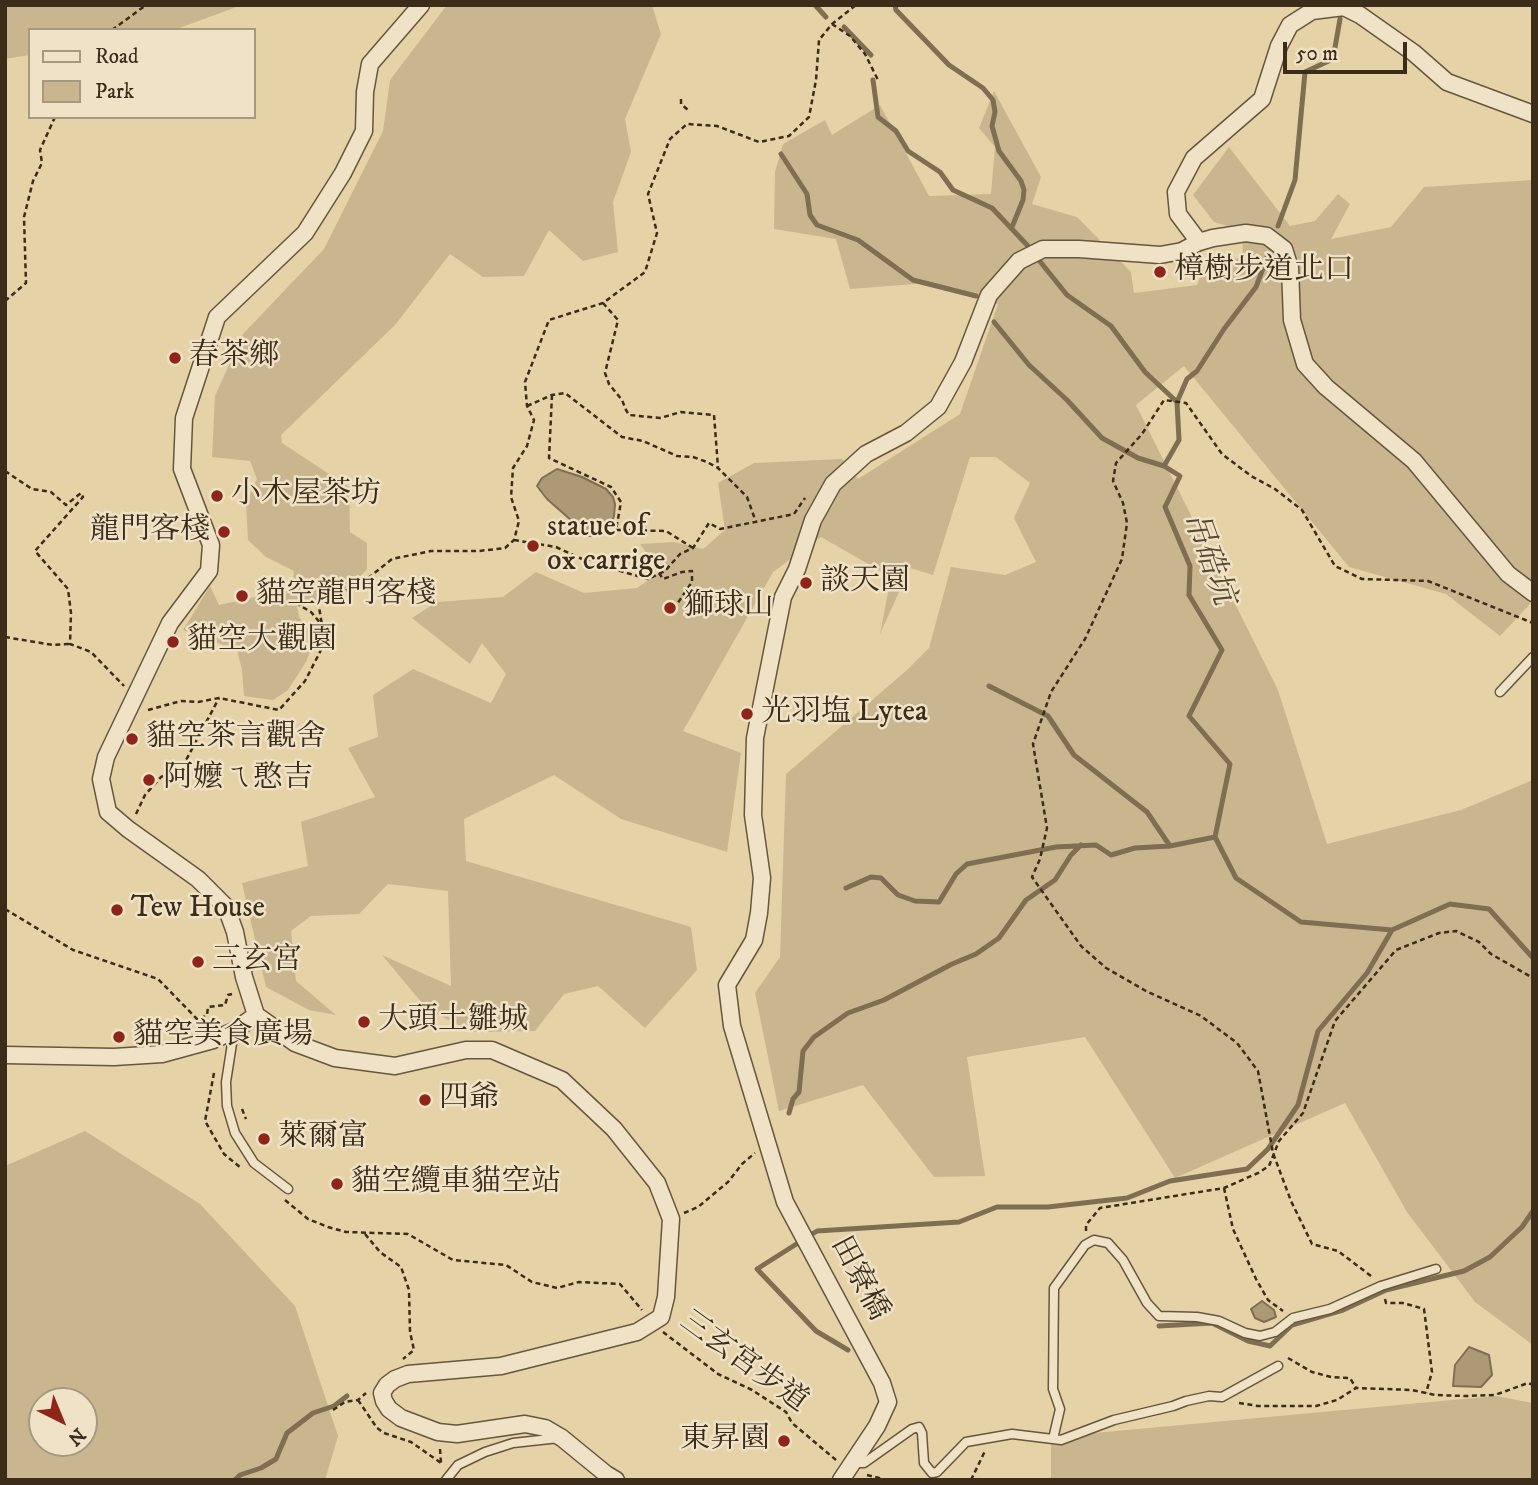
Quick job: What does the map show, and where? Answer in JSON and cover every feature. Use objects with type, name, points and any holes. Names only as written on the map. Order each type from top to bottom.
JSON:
[{"type":"street","points":[[421,5],[370,64],[365,92],[364,131],[343,173],[305,233],[217,317],[184,418],[182,469],[212,545],[209,571],[170,623],[106,757],[101,779],[108,812],[198,879],[226,907],[256,1015],[295,1043],[335,1058],[395,1066],[466,1050],[492,1050],[562,1080],[614,1129],[657,1183],[671,1219],[666,1297],[662,1317],[637,1332],[501,1366],[408,1374],[395,1379],[382,1393],[389,1409],[401,1418],[438,1432],[457,1434],[525,1424],[545,1428],[616,1480]]},
{"type":"street","points":[[1199,242],[1178,214],[1176,192],[1194,158],[1262,99],[1279,46],[1290,25],[1311,11],[1344,7],[1386,32],[1447,82],[1533,114]]},
{"type":"street","name":"田寮橋","points":[[848,1471],[877,1426],[888,1402],[882,1383],[785,1202],[732,1026],[727,985],[754,940],[757,926],[762,878],[753,815],[755,738],[783,597],[797,569],[813,520],[833,484],[866,453],[906,433],[938,407],[963,362],[989,295],[1019,261],[1043,250],[1079,249],[1160,255],[1182,251],[1199,242],[1245,233],[1267,236],[1284,249],[1290,268],[1292,320],[1305,365],[1326,387],[1414,461],[1508,574],[1533,593]]},
{"type":"street","points":[[5,1055],[114,1057],[162,1054],[213,1040],[234,1031],[256,1015]]},
{"type":"lane","points":[[1500,692],[1533,657]]},
{"type":"lane","points":[[234,1031],[226,1082],[227,1106],[235,1133],[254,1163],[288,1189]]},
{"type":"lane","points":[[1053,1439],[1060,1409],[1053,1389],[1054,1288],[1085,1245],[1094,1240],[1108,1243],[1123,1260],[1147,1303],[1159,1316],[1197,1317],[1219,1321],[1245,1333],[1260,1336],[1275,1332],[1293,1318],[1330,1309],[1381,1286],[1436,1269]]},
{"type":"lane","points":[[848,1471],[919,1427],[925,1463],[932,1473],[937,1472],[966,1442],[1013,1434],[1061,1440],[1114,1420],[1209,1396],[1223,1397],[1278,1366]]},
{"type":"lane","points":[[446,1480],[458,1465],[485,1452],[513,1443],[562,1438]]},
{"type":"path","points":[[116,28],[146,5]]},
{"type":"path","points":[[322,625],[311,612],[299,605],[318,601],[362,583],[392,559],[431,551],[505,548],[514,540],[519,522],[511,497],[513,468],[527,446],[534,420],[527,406],[525,382],[548,320],[603,303],[645,272],[657,233],[648,194],[670,139],[687,124],[717,126],[759,142],[789,136],[809,117],[816,80],[819,40],[832,24],[856,5]]},
{"type":"path","points":[[832,24],[850,36],[865,54],[878,80]]},
{"type":"path","points":[[681,99],[681,104],[688,110]]},
{"type":"path","points":[[5,300],[26,283],[24,216],[33,181],[42,163],[40,150],[54,119]]},
{"type":"path","points":[[603,303],[618,320],[604,373],[629,415],[660,418],[681,412],[714,415],[718,468]]},
{"type":"path","points":[[527,406],[552,395],[565,393],[622,437],[643,441],[677,456],[693,457],[718,468],[747,497],[756,522]]},
{"type":"path","points":[[552,395],[549,458],[611,487],[621,502],[616,530],[666,531],[693,548]]},
{"type":"path","points":[[1381,1286],[1338,1251],[1312,1244],[1291,1201],[1273,1151],[1258,1071],[1237,1043],[1201,1016],[1146,991],[1106,968],[1081,946],[1032,877],[1040,859],[1047,828],[1033,744],[1051,692],[1085,639],[1122,559],[1127,523],[1124,503],[1113,481],[1116,463],[1135,443],[1166,400],[1186,402],[1222,454],[1302,510],[1335,566],[1362,579],[1428,580],[1533,623]]},
{"type":"path","points":[[5,471],[32,489],[51,492],[66,505],[81,493],[83,497],[35,551],[68,589],[71,613],[70,644]]},
{"type":"path","points":[[514,540],[556,547],[582,559],[596,560],[613,569],[648,579],[665,571],[680,554],[693,548],[709,523],[720,529],[794,514]]},
{"type":"path","points":[[659,573],[663,579],[692,571],[692,582],[671,613]]},
{"type":"path","points":[[5,638],[53,645],[70,644],[91,652],[133,703],[145,711],[181,701],[198,702],[219,698],[279,710],[305,681],[320,652],[325,635],[318,601]]},
{"type":"path","points":[[128,829],[145,795],[162,777],[184,764],[219,698]]},
{"type":"path","points":[[5,909],[73,950],[158,979],[198,1020],[207,1015],[208,1007],[225,1005],[228,995],[234,994]]},
{"type":"path","points":[[1085,1245],[1086,1225],[1100,1208],[1224,1188],[1269,1166],[1279,1141],[1303,1113],[1335,1021],[1396,950],[1440,933],[1456,932],[1479,942],[1491,954],[1533,978]]},
{"type":"path","points":[[215,1065],[205,1121],[224,1154],[247,1171]]},
{"type":"path","points":[[671,1219],[698,1207],[728,1182],[741,1164],[767,1141]]},
{"type":"path","points":[[1224,1188],[1233,1229],[1255,1279],[1268,1300],[1293,1318]]},
{"type":"path","name":"三玄宮步道","points":[[281,1196],[308,1219],[346,1232],[408,1234],[453,1260],[506,1265],[532,1282],[557,1288],[579,1282],[620,1284],[666,1336],[718,1374],[752,1390],[786,1412],[792,1423],[848,1471],[887,1480]]},
{"type":"path","points":[[364,1233],[380,1252],[401,1267],[409,1290],[410,1332],[414,1350],[396,1364]]},
{"type":"path","points":[[1386,1303],[1403,1303],[1424,1309],[1432,1372],[1426,1393]]},
{"type":"path","points":[[1286,1356],[1312,1372],[1331,1377],[1350,1377],[1356,1388]]},
{"type":"path","points":[[1223,1397],[1258,1406],[1316,1406],[1337,1400],[1356,1388],[1412,1390],[1465,1396],[1495,1395],[1528,1383],[1533,1385]]},
{"type":"path","points":[[333,1410],[345,1402],[358,1400],[367,1392],[382,1393]]},
{"type":"path","points":[[438,1432],[443,1471],[458,1465]]},
{"type":"path","points":[[971,1480],[990,1438]]},
{"type":"green space","points":[[5,5],[242,5],[179,28],[28,28],[28,55],[5,59]]},
{"type":"green space","points":[[447,5],[652,5],[661,34],[625,119],[631,152],[613,202],[618,252],[583,261],[549,230],[524,276],[483,277],[450,254],[395,325],[281,435],[282,443],[349,487],[350,532],[367,543],[367,569],[350,587],[297,606],[299,617],[315,639],[306,662],[288,690],[273,700],[244,696],[237,650],[183,630],[210,586],[219,605],[292,589],[294,571],[266,557],[248,540],[246,503],[257,479],[250,461],[212,457],[215,396],[243,334],[324,249],[383,131],[390,80]]},
{"type":"green space","points":[[994,91],[1041,177],[1032,204],[1077,217],[1131,272],[1134,293],[1197,285],[1207,261],[1243,258],[1242,230],[1214,222],[1193,195],[1229,147],[1290,226],[1315,221],[1338,194],[1350,204],[1331,239],[1391,227],[1424,187],[1533,180],[1533,601],[1500,636],[1446,594],[1349,567],[1184,366],[1136,405],[1278,690],[1327,844],[1461,810],[1533,780],[1533,1345],[1475,1302],[1407,1212],[1345,1103],[1175,1178],[1085,1037],[967,1057],[985,1176],[934,1177],[863,1085],[779,1111],[755,993],[780,957],[786,774],[929,648],[951,567],[1005,575],[1036,562],[1014,518],[1030,483],[996,457],[970,457],[933,575],[910,568],[880,634],[891,577],[821,537],[773,572],[683,731],[741,753],[727,852],[621,819],[554,775],[464,819],[466,861],[691,927],[697,970],[645,1028],[598,986],[564,994],[535,1031],[472,1032],[427,1009],[382,955],[451,986],[448,891],[388,884],[359,914],[311,916],[291,931],[296,981],[336,1015],[309,1010],[266,987],[242,883],[308,866],[301,822],[375,797],[348,748],[378,737],[373,695],[413,669],[491,703],[506,674],[482,643],[470,664],[412,618],[437,602],[503,597],[536,572],[584,593],[637,588],[660,572],[640,544],[674,542],[703,549],[725,530],[718,483],[754,463],[842,459],[858,479],[960,414],[998,304],[928,283],[850,289],[836,239],[774,229],[775,172],[783,144],[825,120],[832,135],[880,105],[929,196],[991,194],[995,147],[979,128]]},
{"type":"green space","points":[[85,1131],[200,1204],[295,1306],[338,1436],[325,1480],[5,1480],[5,1166]]},
{"type":"green space","points":[[1496,1396],[1533,1403],[1533,1480],[1051,1480],[1051,1437]]},
{"type":"shaded area","points":[[557,469],[606,489],[613,497],[614,516],[609,529],[601,536],[589,536],[547,499],[537,486],[542,478]]},
{"type":"shaded area","points":[[1262,1301],[1274,1310],[1276,1317],[1264,1322],[1255,1318],[1251,1309]]},
{"type":"shaded area","points":[[1469,1347],[1489,1355],[1492,1375],[1481,1387],[1453,1386],[1455,1365]]},
{"type":"waterway","points":[[815,5],[826,17]]},
{"type":"waterway","points":[[895,5],[896,10],[949,65],[983,88],[993,100],[995,112],[992,126],[999,151],[1021,181],[1024,190],[1023,200],[1012,227]]},
{"type":"waterway","points":[[1278,226],[1295,180],[1305,72],[1333,59],[1340,19]]},
{"type":"waterway","points":[[844,27],[871,55]]},
{"type":"waterway","points":[[873,80],[878,117],[896,131],[908,151],[940,172],[953,190],[992,208],[1028,246]]},
{"type":"waterway","points":[[781,154],[807,194],[810,215],[817,225],[858,240],[913,280],[976,296]]},
{"type":"waterway","name":"吊硞坑","points":[[1268,255],[1256,287],[1197,371],[1187,379],[1177,402],[1179,440],[1164,466],[1180,476],[1165,507],[1190,566],[1189,595],[1222,650],[1189,716],[1230,764],[1215,837],[1236,878],[1301,922],[1392,930],[1450,904],[1489,909],[1533,958]]},
{"type":"waterway","points":[[1038,259],[1067,295],[1111,326],[1145,372],[1177,402]]},
{"type":"waterway","points":[[994,322],[1029,365],[1067,400],[1102,438],[1138,458],[1164,466]]},
{"type":"waterway","points":[[989,686],[1048,716],[1074,755],[1147,812],[1170,846]]},
{"type":"waterway","points":[[846,888],[871,877],[881,878],[898,895],[915,901],[939,902],[956,874],[967,864],[1056,847],[1096,845],[1111,855],[1135,848],[1170,846],[1215,837]]},
{"type":"waterway","points":[[789,1113],[793,1099],[799,1092],[803,1051],[814,1037],[848,1013],[884,1000],[976,954],[999,938],[1026,900],[1055,880],[1081,845]]},
{"type":"waterway","points":[[848,1350],[816,1331],[757,1269],[817,1231],[959,1222],[997,1207],[1048,1207],[1127,1198],[1170,1181],[1247,1169],[1268,1149],[1298,1105],[1318,1031],[1367,973],[1392,930]]},
{"type":"waterway","points":[[1159,1326],[1212,1323],[1248,1341],[1270,1346],[1292,1325],[1343,1310],[1386,1290],[1464,1271],[1490,1257],[1522,1227],[1533,1211]]},
{"type":"waterway","points":[[235,1480],[240,1475],[261,1468],[276,1459],[287,1433],[313,1413],[334,1406],[347,1396]]},
{"type":"place","name":"樟樹步道北口","points":[[1160,272]]},
{"type":"place","name":"春茶鄉","points":[[175,358]]},
{"type":"place","name":"小木屋茶坊","points":[[217,496]]},
{"type":"place","name":"龍門客棧","points":[[224,532]]},
{"type":"place","name":"statue of ox carrige","points":[[533,546]]},
{"type":"place","name":"談天園","points":[[806,583]]},
{"type":"place","name":"貓空龍門客棧","points":[[242,596]]},
{"type":"place","name":"獅球山","points":[[670,608]]},
{"type":"place","name":"貓空大觀園","points":[[173,642]]},
{"type":"place","name":"光羽塩 Lytea","points":[[747,714]]},
{"type":"place","name":"貓空茶言觀舍","points":[[132,739]]},
{"type":"place","name":"阿嬤ㄟ憨吉","points":[[149,780]]},
{"type":"place","name":"Tew House","points":[[117,910]]},
{"type":"place","name":"三玄宮","points":[[198,962]]},
{"type":"place","name":"大頭土雛城","points":[[364,1022]]},
{"type":"place","name":"貓空美食廣場","points":[[119,1037]]},
{"type":"place","name":"四爺","points":[[425,1100]]},
{"type":"place","name":"萊爾富","points":[[264,1139]]},
{"type":"place","name":"貓空纜車貓空站","points":[[337,1184]]},
{"type":"place","name":"東昇園","points":[[784,1441]]}]
